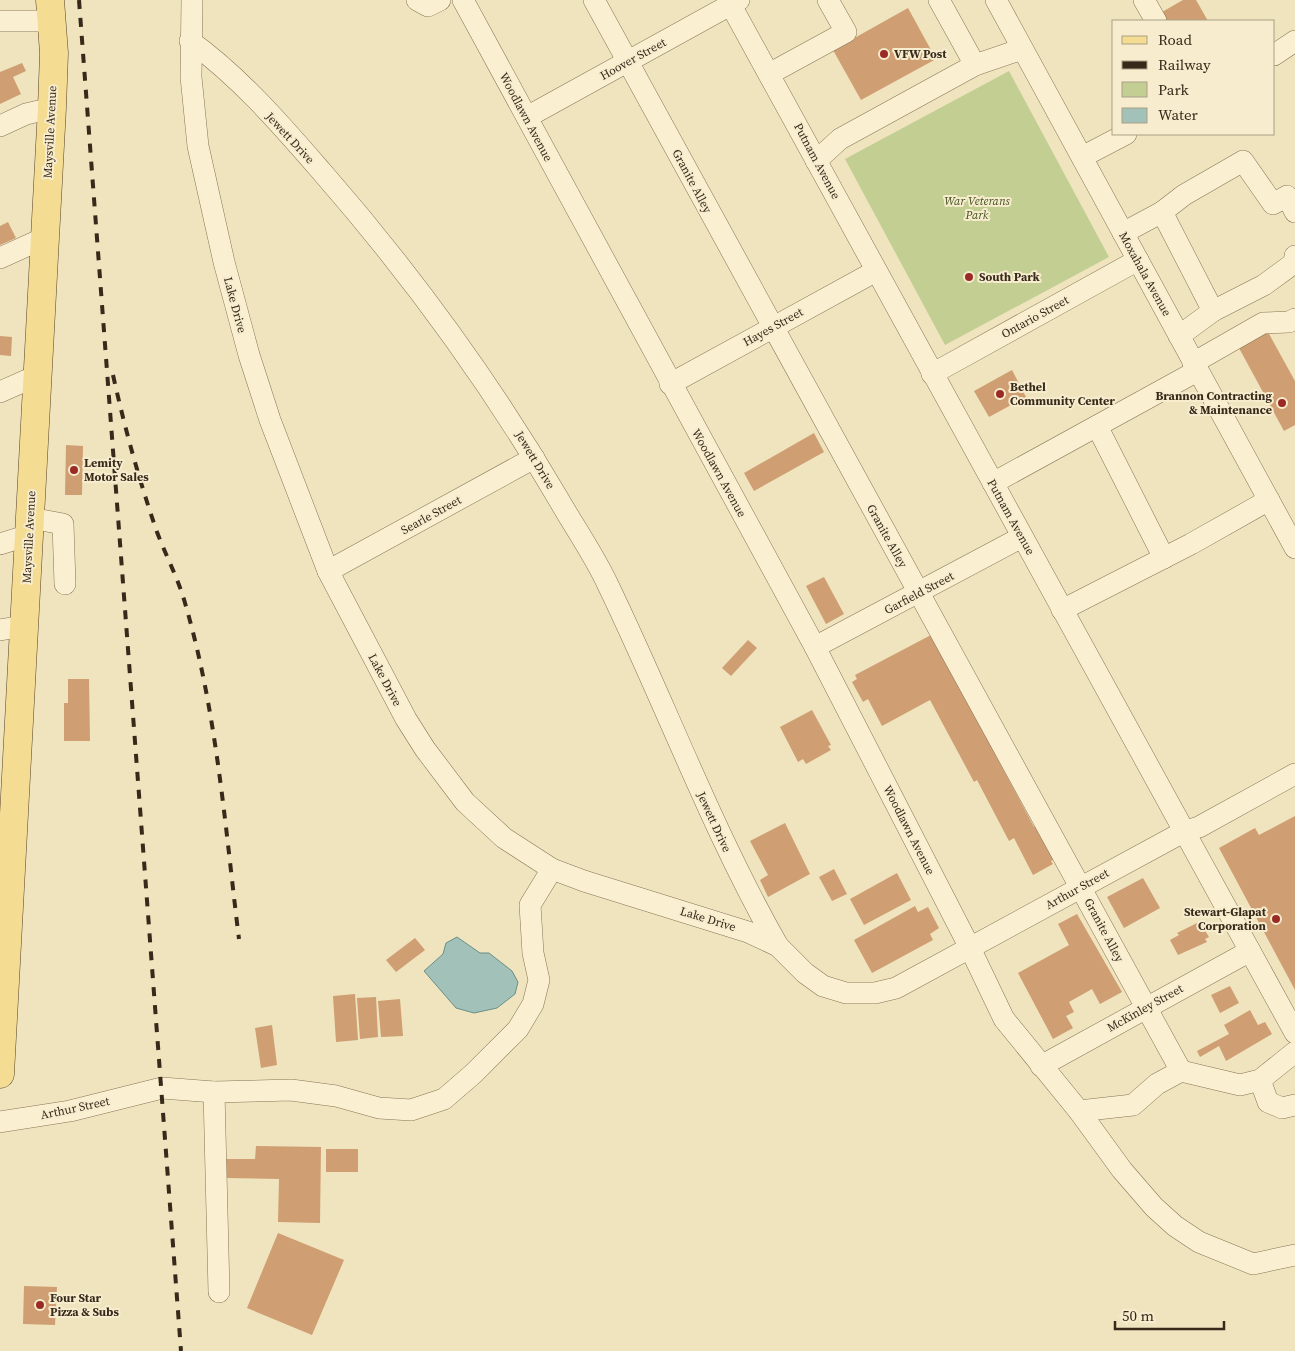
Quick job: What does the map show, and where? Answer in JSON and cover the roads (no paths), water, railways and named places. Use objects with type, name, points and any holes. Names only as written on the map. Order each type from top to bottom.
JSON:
[{"type":"main road","name":"Maysville Avenue","points":[[0,1074],[12,628],[29,526],[52,108],[54,53],[51,11]]},
{"type":"street","name":"Lake Drive","points":[[192,0],[191,78],[198,146],[224,262],[249,355],[270,420],[328,571],[406,719],[465,802],[504,838],[552,868],[584,882],[748,932],[778,946],[805,973],[823,986],[846,992],[876,994],[896,988],[970,948]]},
{"type":"street","points":[[417,0],[428,6],[440,0]]},
{"type":"street","name":"Woodlawn Avenue","points":[[463,0],[670,384],[815,647],[970,948],[1004,1019],[1040,1066],[1079,1111],[1122,1170],[1154,1207],[1175,1226],[1199,1242],[1253,1264],[1295,1255]]},
{"type":"street","name":"Granite Alley","points":[[594,0],[772,328],[1181,1071]]},
{"type":"street","points":[[769,74],[846,32],[828,0]]},
{"type":"street","points":[[939,0],[975,65]]},
{"type":"street","name":"Moxahala Avenue","points":[[996,0],[1295,548]]},
{"type":"street","points":[[1144,0],[1155,20]]},
{"type":"street","name":"Hoover Street","points":[[527,117],[732,2]]},
{"type":"street","name":"Putnam Avenue","points":[[732,2],[769,74],[932,374],[1295,1033]]},
{"type":"street","points":[[0,21],[51,11]]},
{"type":"street","name":"Jewett Drive","points":[[190,41],[217,63],[288,133],[372,230],[426,298],[482,376],[534,458],[607,583],[743,883],[778,946]]},
{"type":"street","points":[[1275,54],[1295,41]]},
{"type":"street","points":[[816,161],[840,139],[975,65],[1022,49]]},
{"type":"street","points":[[0,126],[26,114],[52,108]]},
{"type":"street","points":[[1082,157],[1124,135]]},
{"type":"street","points":[[1123,233],[1162,212],[1184,195],[1243,161],[1273,204],[1286,196],[1295,212]]},
{"type":"street","points":[[1162,212],[1212,311]]},
{"type":"street","points":[[0,258],[44,238]]},
{"type":"street","points":[[1179,336],[1212,311],[1264,285],[1294,263],[1295,256]]},
{"type":"street","name":"Ontario Street","points":[[932,374],[1138,260]]},
{"type":"street","name":"Hayes Street","points":[[670,384],[876,270]]},
{"type":"street","points":[[993,483],[1097,426],[1195,367],[1263,323],[1289,322],[1295,319]]},
{"type":"street","points":[[0,392],[36,376]]},
{"type":"street","points":[[1097,426],[1164,558]]},
{"type":"street","name":"Searle Street","points":[[328,571],[534,458]]},
{"type":"street","points":[[1062,610],[1164,558],[1268,500]]},
{"type":"street","points":[[0,544],[29,526],[63,524],[65,584]]},
{"type":"street","name":"Garfield Street","points":[[815,647],[1022,538]]},
{"type":"street","name":"Arthur Street","points":[[970,948],[1080,886],[1185,831],[1199,827],[1295,774]]},
{"type":"street","name":"Arthur Street","points":[[0,1122],[70,1112],[162,1088],[214,1092],[291,1090],[336,1096],[379,1108],[411,1110],[444,1098],[473,1074],[518,1030],[533,1004],[539,980],[533,953],[530,905],[552,868]]},
{"type":"street","name":"McKinley Street","points":[[1040,1066],[1250,951]]},
{"type":"street","points":[[1079,1111],[1133,1105],[1157,1084],[1181,1071],[1240,1085],[1260,1080],[1295,1052]]},
{"type":"street","points":[[1260,1080],[1268,1102],[1282,1108],[1295,1105]]},
{"type":"street","points":[[214,1092],[219,1292]]},
{"type":"water","points":[[457,937],[480,953],[489,953],[512,971],[518,982],[515,994],[497,1008],[474,1013],[456,1008],[424,971],[443,954],[446,943]]},
{"type":"railway","points":[[79,0],[181,1351]]},
{"type":"railway","points":[[113,375],[127,435],[144,493],[157,532],[182,594],[196,644],[219,770],[239,939]]},
{"type":"place","name":"VFW Post","points":[[884,54]]},
{"type":"place","name":"South Park","points":[[969,277]]},
{"type":"place","name":"Bethel Community Center","points":[[1000,394]]},
{"type":"place","name":"Brannon Contracting & Maintenance","points":[[1282,403]]},
{"type":"place","name":"Lemity Motor Sales","points":[[74,470]]},
{"type":"place","name":"Stewart-Glapat Corporation","points":[[1276,919]]},
{"type":"place","name":"Four Star Pizza & Subs","points":[[40,1305]]},
{"type":"park label","name":"War Veterans Park","points":[[977,208]]}]
